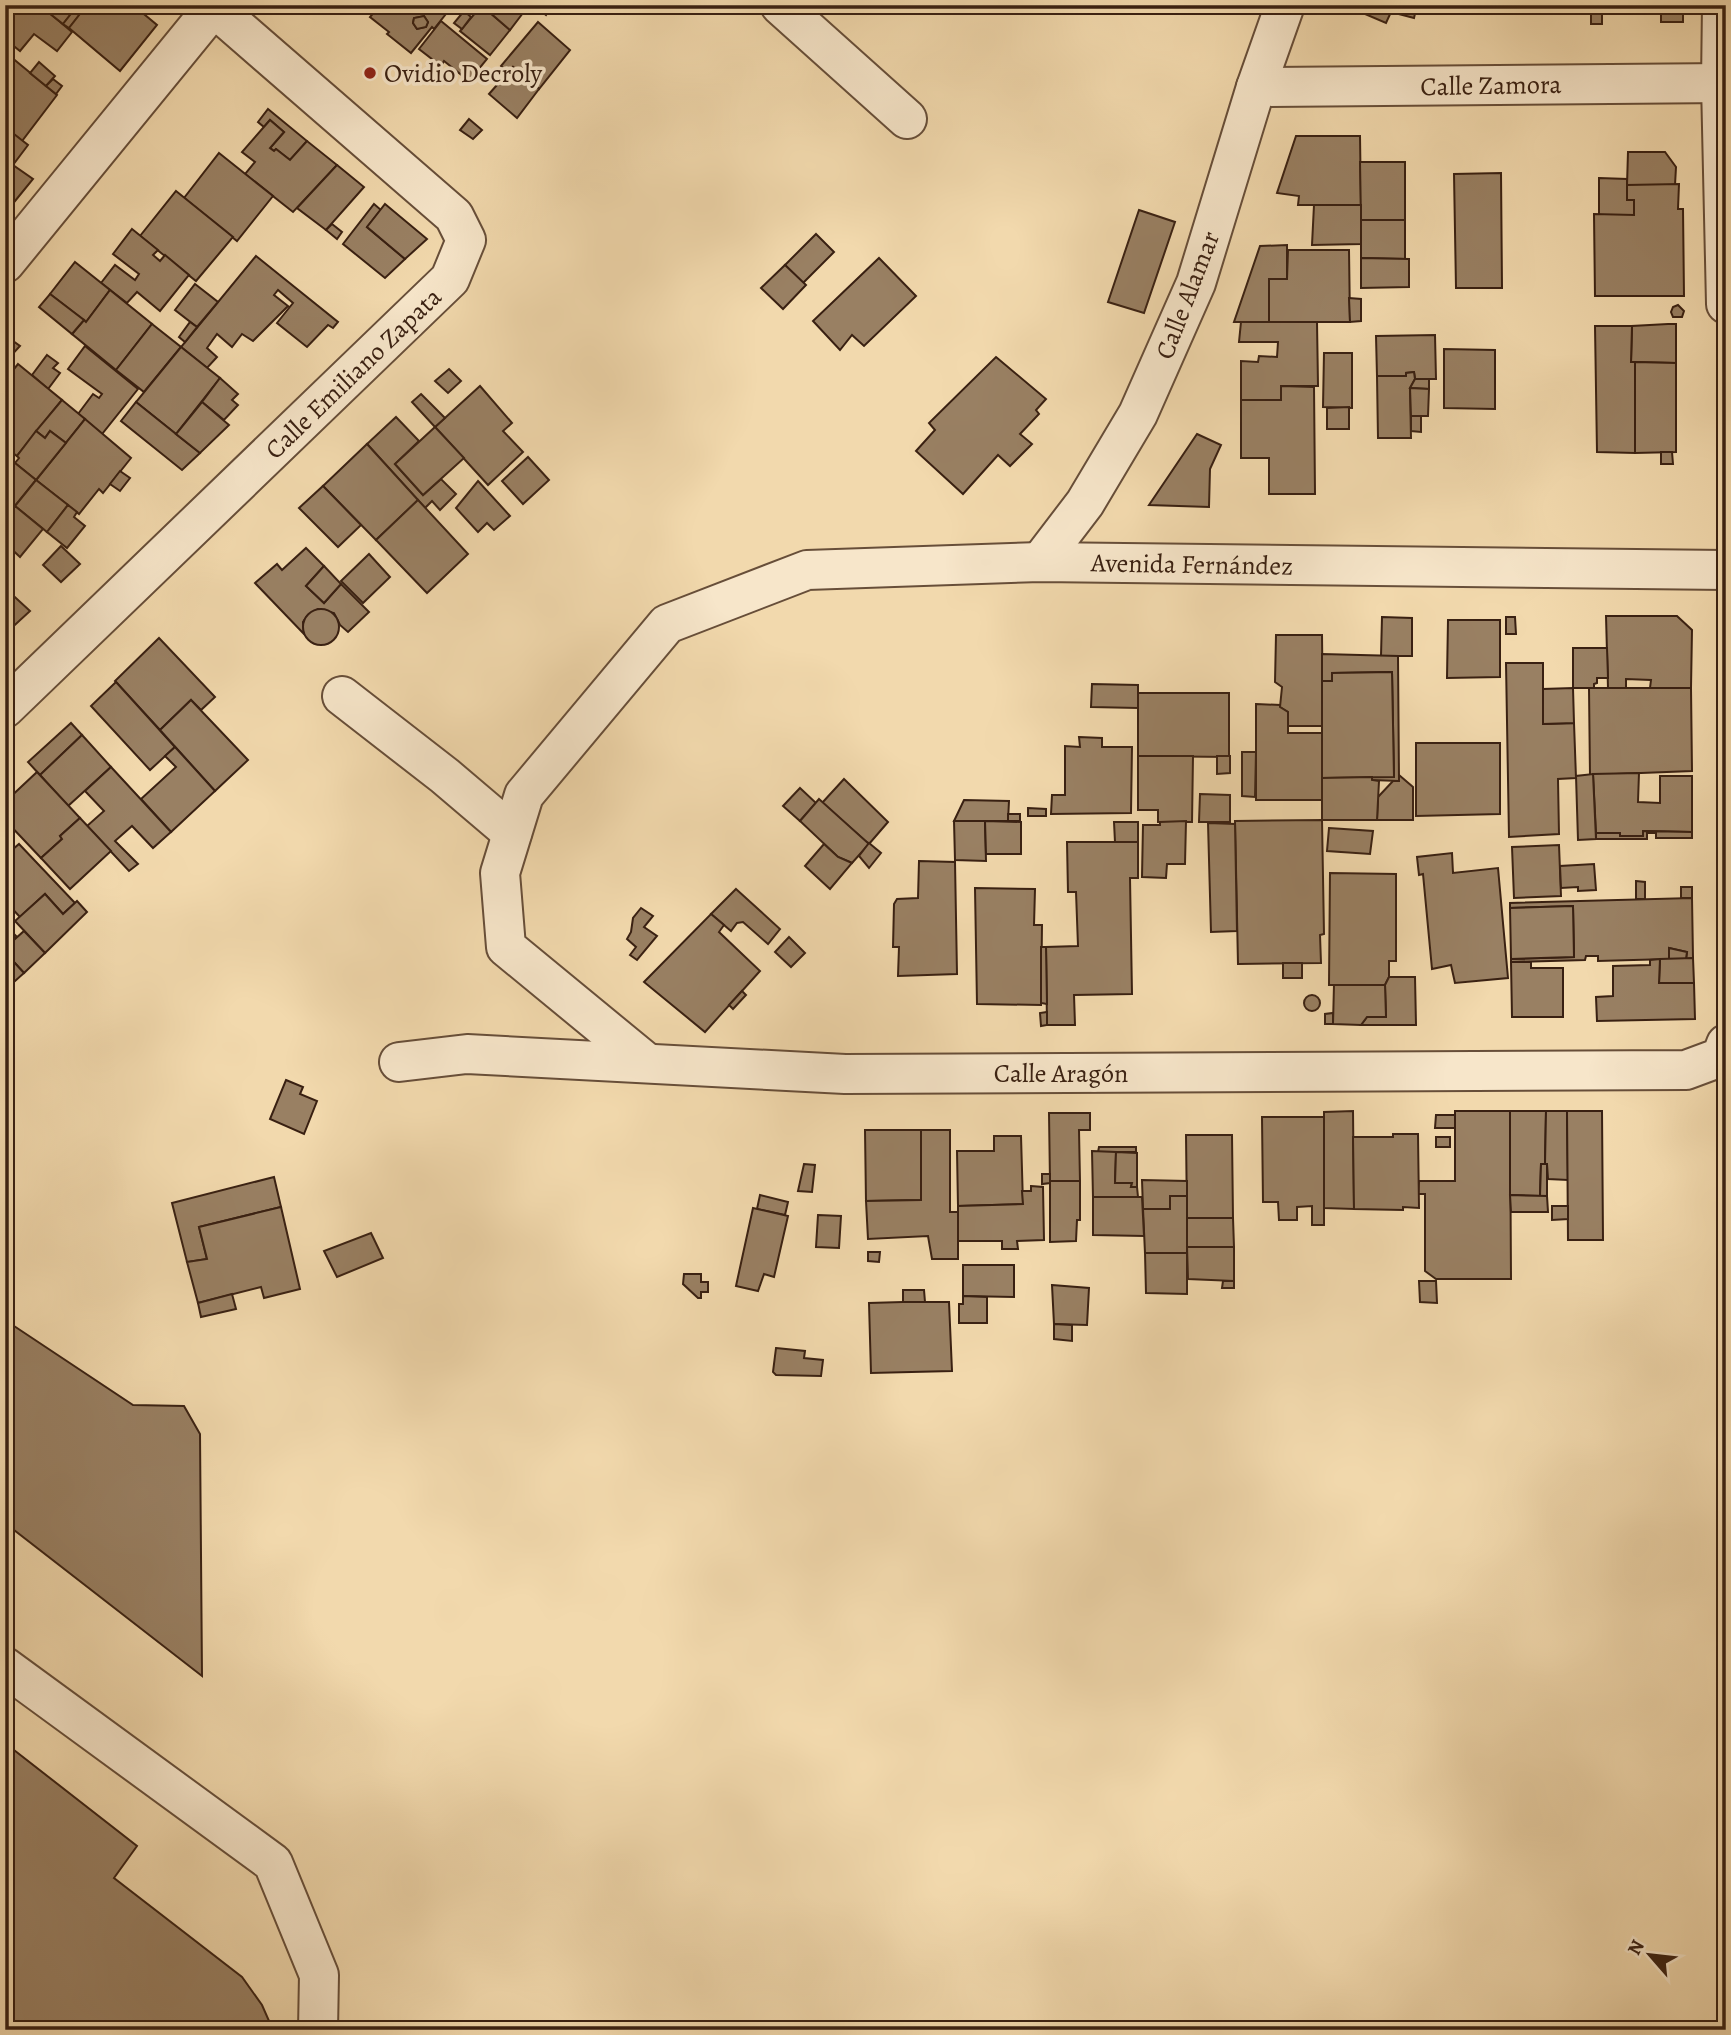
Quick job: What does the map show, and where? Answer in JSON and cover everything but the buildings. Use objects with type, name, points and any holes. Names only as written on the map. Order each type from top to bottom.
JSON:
[{"type":"street","points":[[780,5],[907,119]]},
{"type":"street","name":"Calle Alamar","points":[[1040,562],[1085,503],[1138,414],[1196,283],[1256,88],[1285,5]]},
{"type":"street","points":[[1722,5],[1726,304]]},
{"type":"street","points":[[5,263],[213,6]]},
{"type":"street","name":"Calle Emiliano Zapata","points":[[5,708],[450,279],[466,240],[454,216],[213,6]]},
{"type":"street","name":"Calle Zamora","points":[[1256,88],[1723,83]]},
{"type":"street","name":"Avenida Fernández","points":[[512,833],[524,795],[667,624],[807,570],[1040,562],[1726,570]]},
{"type":"street","points":[[342,696],[445,776],[512,833],[500,873],[506,947],[647,1063]]},
{"type":"street","name":"Calle Aragón","points":[[399,1062],[467,1054],[845,1074],[1686,1070],[1723,1051]]},
{"type":"street","points":[[5,1667],[273,1863],[318,1975],[318,2030]]},
{"type":"place","name":"Ovidio Decroly","points":[[370,73]]}]
